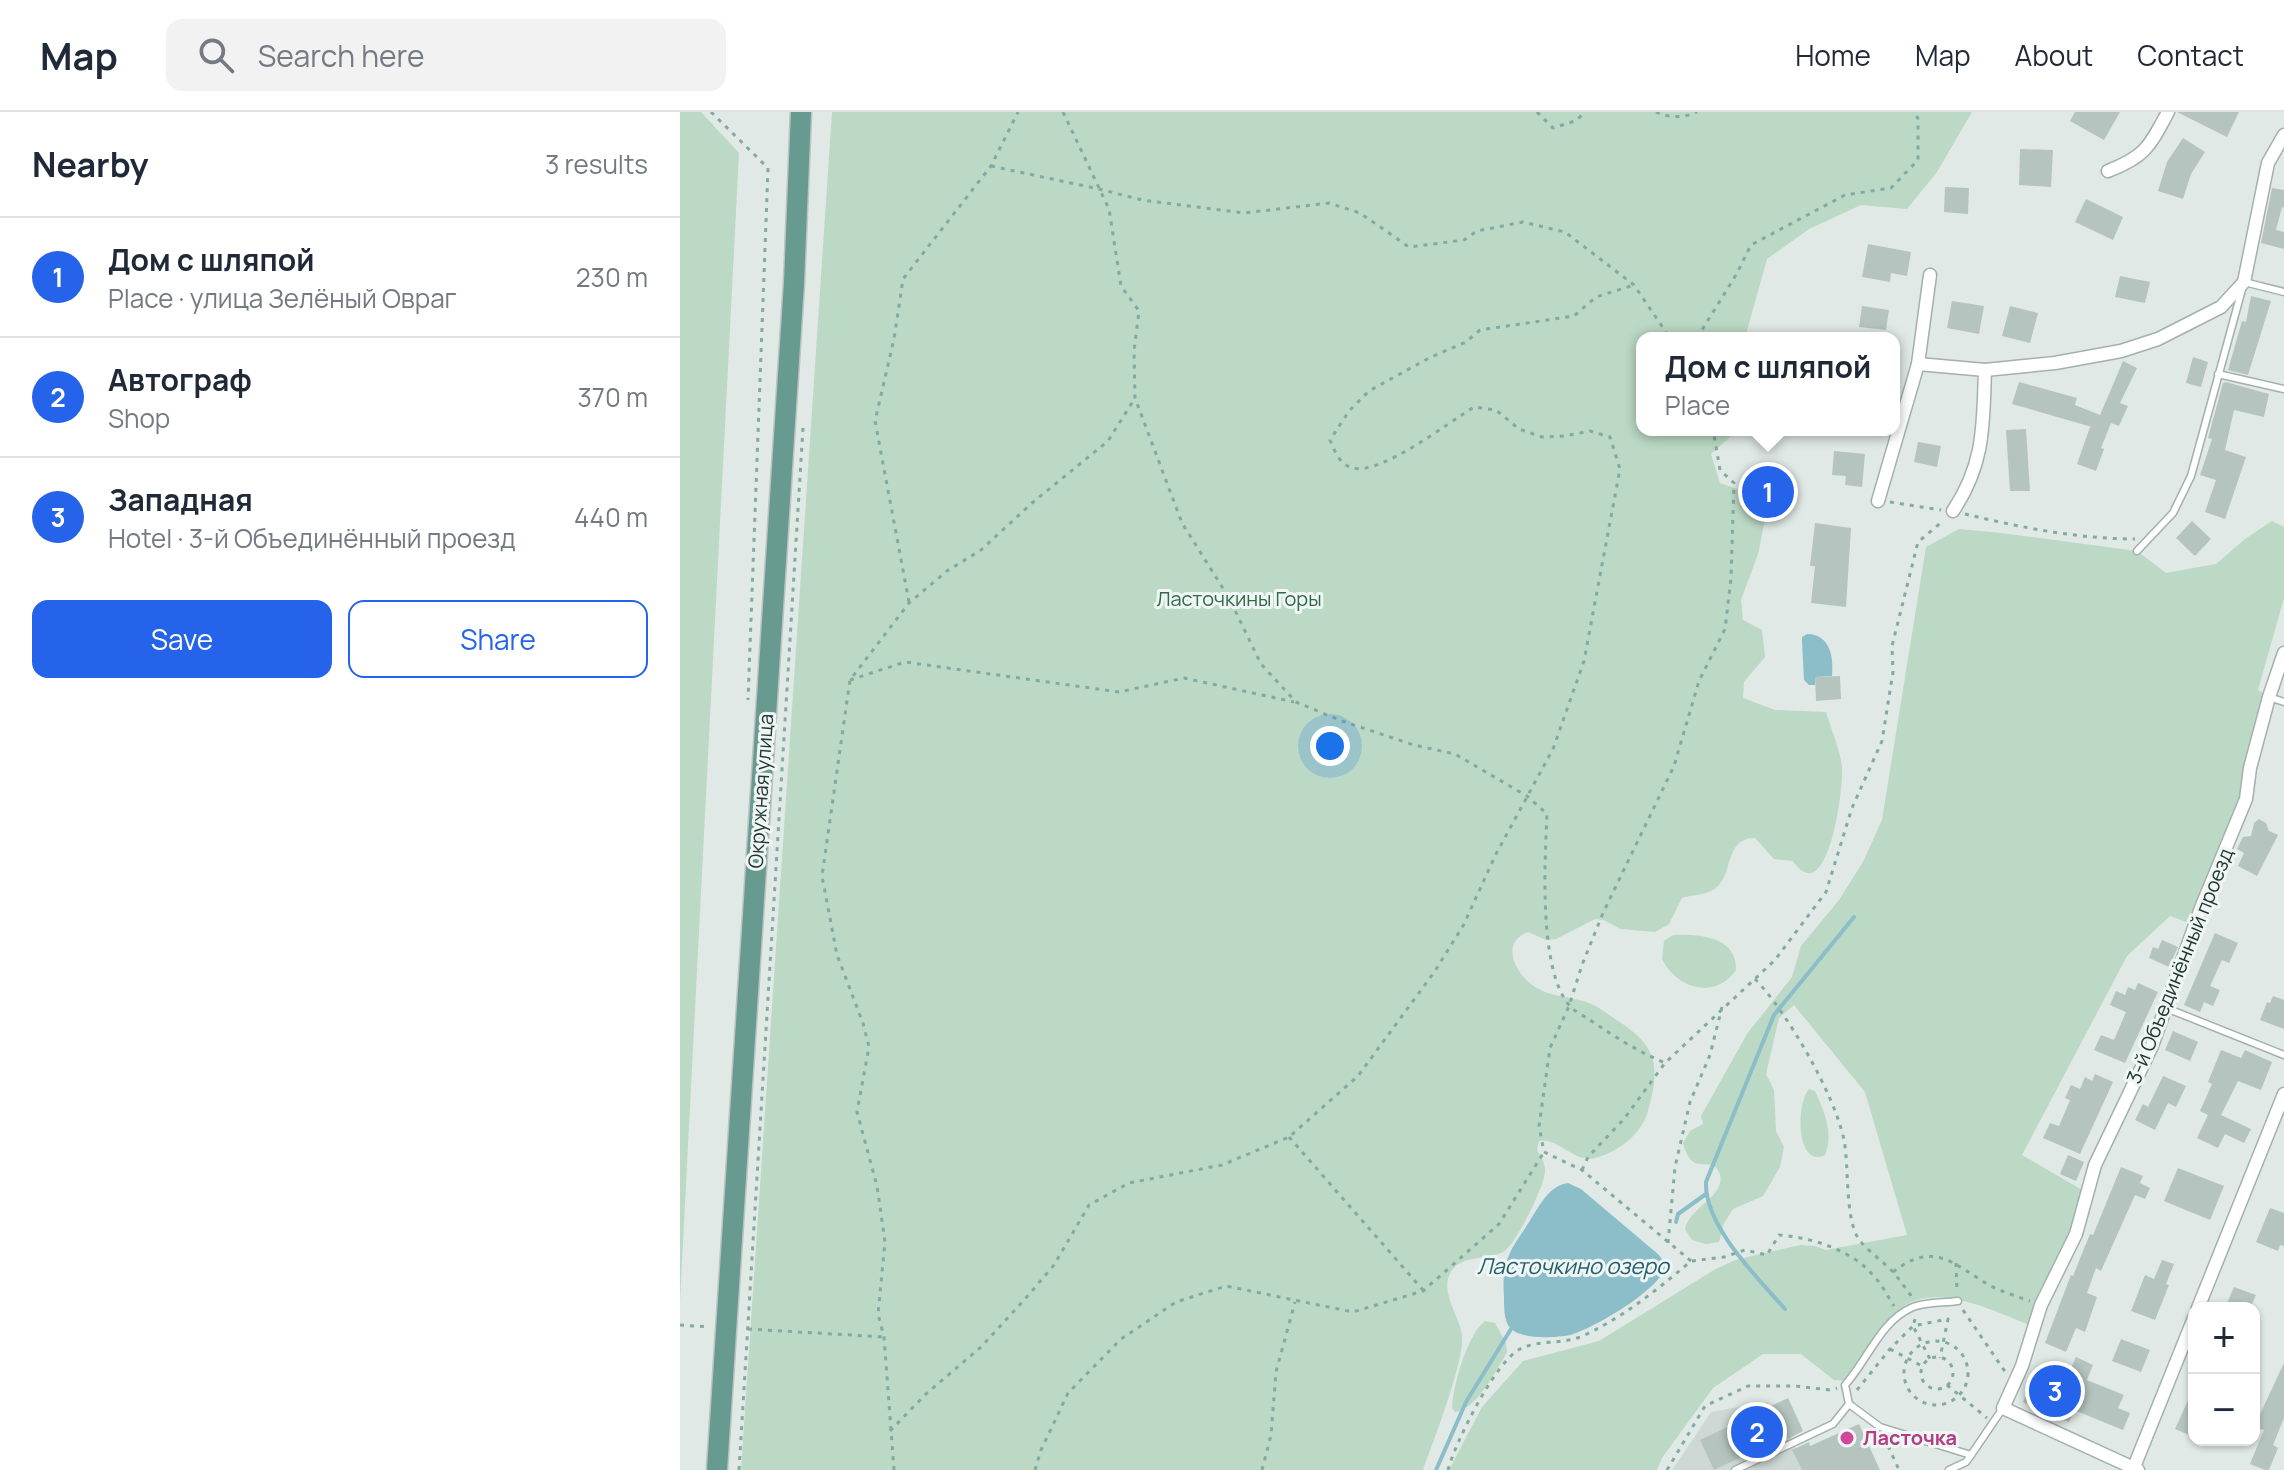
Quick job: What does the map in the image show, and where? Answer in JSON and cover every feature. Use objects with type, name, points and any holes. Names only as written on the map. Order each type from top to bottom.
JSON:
[{"type":"main road","name":"Окружная улица","points":[[717,1470],[794,283],[799,113]]},
{"type":"street","points":[[2108,171],[2139,156],[2151,144],[2168,112]]},
{"type":"street","points":[[1918,364],[1985,370],[2055,363],[2141,345],[2221,307],[2244,282],[2268,163],[2284,135]]},
{"type":"street","points":[[1900,426],[1918,364],[1930,275]]},
{"type":"street","points":[[1953,511],[1964,496],[1983,441],[1985,370]]},
{"type":"street","points":[[1878,501],[1897,436]]},
{"type":"street","name":"3-й Объединённый проезд","points":[[2003,1408],[2014,1387],[2041,1305],[2076,1234],[2095,1165],[2152,1046],[2201,908],[2246,799],[2250,768],[2284,653]]},
{"type":"street","points":[[2200,1302],[2284,1094]]},
{"type":"street","points":[[2003,1408],[2135,1469],[2188,1333]]},
{"type":"lane","points":[[2137,551],[2173,513],[2187,487],[2244,282],[2284,292]]},
{"type":"lane","points":[[2218,374],[2284,389]]},
{"type":"lane","points":[[2269,697],[2284,702]]},
{"type":"lane","points":[[2166,1008],[2284,1055]]},
{"type":"lane","points":[[1958,1301],[1916,1306],[1900,1314],[1885,1329],[1845,1385],[1849,1404],[1880,1427],[1971,1455]]},
{"type":"lane","points":[[1735,1470],[1833,1424],[1849,1404]]},
{"type":"lane","points":[[1949,1470],[1966,1462],[2003,1408]]},
{"type":"path","points":[[711,112],[768,168],[748,703]]},
{"type":"path","points":[[909,603],[875,421],[894,339],[903,279],[991,166],[1018,112]]},
{"type":"path","points":[[1063,112],[1109,209],[1121,286],[1139,311],[1134,351],[1135,398],[1182,523],[1229,598],[1261,664],[1296,702]]},
{"type":"path","points":[[1537,112],[1553,128],[1575,121],[1586,112]]},
{"type":"path","points":[[1656,112],[1665,117],[1690,116],[1697,112]]},
{"type":"path","points":[[1701,332],[1751,245],[1845,195],[1891,188],[1900,179],[1918,160],[1918,119],[1915,112]]},
{"type":"path","points":[[991,166],[1142,200],[1244,213],[1329,203],[1360,213],[1409,247],[1464,240],[1477,231],[1523,222],[1565,232],[1634,285],[1666,332]]},
{"type":"path","points":[[890,1431],[926,1394],[981,1347],[1025,1299],[1054,1265],[1089,1205],[1129,1183],[1222,1165],[1289,1137],[1358,1076],[1435,971],[1463,926],[1496,854],[1553,749],[1584,661],[1620,469],[1610,437],[1590,431],[1542,437],[1519,429],[1496,410],[1474,407],[1400,456],[1376,465],[1354,469],[1339,460],[1330,440],[1349,411],[1369,391],[1429,358],[1466,342],[1480,330],[1574,316],[1596,297],[1634,285]]},
{"type":"path","points":[[894,1470],[884,1337],[878,1314],[885,1242],[877,1186],[857,1112],[869,1047],[837,955],[822,876],[850,680],[909,603],[947,571],[981,550],[1032,503],[1108,441],[1135,398]]},
{"type":"path","points":[[739,1470],[804,415]]},
{"type":"path","points":[[1035,1470],[1068,1393],[1121,1339],[1176,1302],[1226,1286],[1353,1312],[1423,1291],[1499,1224],[1544,1152],[1539,1126],[1550,1048],[1603,913],[1674,766],[1699,681],[1725,629],[1731,578],[1734,483],[1720,470],[1714,436]]},
{"type":"path","points":[[1878,501],[1953,511],[2011,525],[2116,539],[2149,538]]},
{"type":"path","points":[[1582,1170],[1588,1157],[1624,1119],[1665,1063],[1775,960],[1826,892],[1852,808],[1882,741],[1893,672],[1892,646],[1918,542],[1953,511]]},
{"type":"path","points":[[850,680],[905,662],[1119,692],[1184,678],[1296,702],[1399,740],[1455,754],[1527,796],[1547,814],[1544,875],[1550,958],[1569,1006],[1627,1046],[1665,1063]]},
{"type":"path","points":[[1755,978],[1776,1003],[1815,1068],[1841,1129],[1857,1237],[1893,1272],[1917,1309],[1913,1326],[1855,1393]]},
{"type":"path","points":[[1668,1243],[1675,1167],[1690,1102],[1710,1055],[1722,1007]]},
{"type":"path","points":[[1289,1137],[1423,1291]]},
{"type":"path","points":[[1544,1152],[1582,1170],[1691,1261]]},
{"type":"path","points":[[1448,1470],[1452,1453],[1485,1390],[1512,1354],[1531,1345],[1582,1337],[1645,1301],[1691,1261],[1745,1250],[1767,1255],[1779,1235],[1800,1236],[1852,1257],[1872,1274],[1900,1314]]},
{"type":"path","points":[[1893,1272],[1911,1259],[1939,1257],[1956,1263],[1989,1285],[2041,1305]]},
{"type":"path","points":[[1956,1263],[1958,1301],[2014,1387]]},
{"type":"path","points":[[1262,1470],[1271,1435],[1276,1372],[1295,1300]]},
{"type":"path","points":[[1913,1326],[1948,1319],[1940,1358]]},
{"type":"path","points":[[680,1325],[714,1327]]},
{"type":"path","points":[[1913,1326],[1930,1359]]},
{"type":"path","points":[[748,1329],[884,1337]]},
{"type":"path","points":[[1943,1342],[1959,1352],[1967,1369],[1967,1379],[1958,1395],[1941,1405],[1921,1402],[1913,1396],[1904,1378],[1907,1358],[1923,1344],[1943,1342]]},
{"type":"path","points":[[1890,1349],[1923,1367]]},
{"type":"path","points":[[1940,1358],[1951,1367],[1952,1376],[1947,1385],[1937,1389],[1928,1386],[1922,1377],[1923,1367],[1930,1359],[1940,1358]]},
{"type":"path","points":[[1667,1470],[1705,1406],[1748,1386],[1830,1390],[1845,1385]]},
{"type":"path","points":[[1947,1385],[1986,1418]]},
{"type":"path","points":[[1880,1427],[1899,1470]]},
{"type":"shaded area","points":[[1788,1398],[1802,1428],[1789,1435],[1802,1470],[1672,1470],[1711,1412],[1768,1402],[1770,1407]]},
{"type":"green space","points":[[680,112],[701,112],[739,153],[680,1301]]},
{"type":"green space","name":"Ласточкины Горы","points":[[832,112],[1972,112],[1937,172],[1907,209],[1861,205],[1809,229],[1767,259],[1747,332],[1636,332],[1636,436],[1731,436],[1711,454],[1720,483],[1755,495],[1765,520],[1758,554],[1741,600],[1743,620],[1762,630],[1765,657],[1744,682],[1743,698],[1775,710],[1826,712],[1842,767],[1837,819],[1824,859],[1816,871],[1805,872],[1793,861],[1774,859],[1755,838],[1746,839],[1735,849],[1719,885],[1706,893],[1682,898],[1669,924],[1655,932],[1621,929],[1595,919],[1556,939],[1546,940],[1528,932],[1514,944],[1512,952],[1517,968],[1530,983],[1548,993],[1592,1004],[1640,1038],[1652,1058],[1652,1095],[1640,1128],[1620,1147],[1604,1155],[1587,1159],[1553,1143],[1539,1141],[1537,1149],[1545,1172],[1540,1190],[1515,1239],[1503,1252],[1462,1262],[1452,1270],[1448,1278],[1448,1294],[1460,1327],[1462,1347],[1423,1470],[741,1470]]},
{"type":"green space","points":[[2272,521],[2284,527],[2284,598],[2258,690],[2269,697],[2246,799],[2195,925],[2170,916],[2127,956],[2022,1155],[2089,1194],[2034,1327],[1985,1307],[1948,1298],[1913,1301],[1884,1326],[1849,1381],[1834,1380],[1801,1354],[1763,1354],[1713,1388],[1662,1458],[1657,1470],[1449,1470],[1482,1407],[1523,1361],[1599,1341],[1735,1260],[1800,1245],[1826,1250],[1907,1235],[1865,1092],[1794,1005],[1779,1018],[1766,1074],[1774,1090],[1776,1131],[1784,1147],[1780,1167],[1763,1196],[1733,1209],[1724,1223],[1719,1242],[1706,1244],[1692,1240],[1685,1229],[1693,1214],[1714,1194],[1721,1180],[1716,1167],[1691,1160],[1683,1143],[1690,1131],[1703,1124],[1701,1116],[1747,1034],[1792,977],[1801,946],[1839,900],[1863,862],[1882,820],[1926,547],[1959,529],[2001,533],[2137,551],[2166,573],[2216,564]]},
{"type":"green space","points":[[1673,935],[1694,935],[1723,944],[1735,959],[1736,970],[1718,985],[1707,988],[1686,984],[1662,959],[1664,941]]},
{"type":"green space","points":[[1809,1089],[1815,1091],[1828,1131],[1825,1155],[1816,1157],[1809,1153],[1801,1134],[1802,1108]]},
{"type":"green space","points":[[1485,1321],[1495,1323],[1506,1343],[1507,1352],[1478,1397],[1463,1410],[1455,1412],[1452,1408],[1458,1374],[1472,1337]]},
{"type":"water","points":[[1807,634],[1826,642],[1832,661],[1832,676],[1815,677],[1815,685],[1809,685],[1804,680],[1802,637]]},
{"type":"water","name":"Ласточкино озеро","points":[[1568,1183],[1581,1189],[1659,1255],[1666,1265],[1653,1285],[1640,1296],[1594,1325],[1563,1336],[1522,1335],[1510,1328],[1505,1318],[1506,1262],[1542,1201],[1554,1189]]},
{"type":"building","points":[[2075,112],[2120,112],[2104,140],[2070,121]]},
{"type":"building","points":[[2177,112],[2239,112],[2227,137]]},
{"type":"building","points":[[2183,138],[2205,152],[2191,174],[2183,199],[2158,191],[2167,162]]},
{"type":"building","points":[[2020,149],[2053,150],[2051,187],[2019,185]]},
{"type":"building","points":[[1945,187],[1969,188],[1968,214],[1944,212]]},
{"type":"building","points":[[2272,188],[2284,190],[2284,208],[2276,230],[2284,232],[2284,249],[2261,243]]},
{"type":"building","points":[[2086,199],[2123,217],[2113,240],[2075,222]]},
{"type":"building","points":[[1868,244],[1911,252],[1907,276],[1891,273],[1890,282],[1862,277]]},
{"type":"building","points":[[2120,276],[2150,282],[2145,303],[2115,297]]},
{"type":"building","points":[[2251,296],[2271,301],[2248,375],[2228,370],[2242,321],[2246,322]]},
{"type":"building","points":[[1952,301],[1984,306],[1979,334],[1947,328]]},
{"type":"building","points":[[1862,306],[1889,310],[1886,330],[1859,327]]},
{"type":"building","points":[[2010,306],[2038,313],[2030,343],[2002,336]]},
{"type":"building","points":[[2193,357],[2208,362],[2201,387],[2186,383]]},
{"type":"building","points":[[2123,361],[2137,368],[2120,403],[2128,406],[2119,426],[2111,423],[2096,471],[2077,464],[2092,427],[2012,404],[2019,382],[2077,398],[2075,405],[2100,415]]},
{"type":"building","points":[[2223,383],[2269,394],[2264,417],[2234,410],[2225,450],[2246,457],[2225,519],[2205,512],[2216,480],[2200,475],[2212,439],[2208,438]]},
{"type":"building","points":[[2026,429],[2030,491],[2010,491],[2006,430]]},
{"type":"building","points":[[1918,442],[1941,446],[1937,467],[1914,462]]},
{"type":"building","points":[[1834,451],[1865,454],[1862,487],[1845,485],[1846,476],[1832,475]]},
{"type":"building","points":[[2192,521],[2211,539],[2195,556],[2176,538]]},
{"type":"building","points":[[1815,523],[1851,528],[1846,607],[1811,603],[1815,566],[1810,566]]},
{"type":"building","points":[[1840,676],[1841,699],[1816,701],[1815,677]]},
{"type":"building","points":[[2259,819],[2266,823],[2269,831],[2278,835],[2257,876],[2238,866],[2244,853],[2237,849],[2243,837],[2251,836],[2254,823]]},
{"type":"building","points":[[2215,933],[2238,943],[2229,963],[2222,960],[2210,986],[2220,990],[2213,1006],[2204,1002],[2200,1012],[2184,1005]]},
{"type":"building","points":[[2162,940],[2178,947],[2169,967],[2149,958],[2153,947],[2158,949]]},
{"type":"building","points":[[2138,983],[2158,992],[2125,1063],[2094,1050],[2101,1035],[2114,1040],[2126,1012],[2110,1005],[2116,991],[2125,995],[2128,987],[2135,990]]},
{"type":"building","points":[[2273,996],[2284,1000],[2284,1029],[2260,1020],[2267,1002],[2270,1003]]},
{"type":"building","points":[[2173,1031],[2198,1042],[2190,1061],[2165,1050]]},
{"type":"building","points":[[2221,1050],[2241,1058],[2245,1050],[2272,1062],[2261,1090],[2238,1081],[2221,1115],[2251,1129],[2244,1143],[2225,1134],[2218,1148],[2197,1138],[2208,1115],[2200,1111],[2212,1084],[2208,1082]]},
{"type":"building","points":[[2095,1074],[2113,1082],[2080,1154],[2043,1138],[2050,1123],[2059,1126],[2070,1100],[2065,1098],[2071,1085],[2080,1089],[2085,1077],[2092,1081]]},
{"type":"building","points":[[2163,1076],[2186,1086],[2176,1107],[2168,1103],[2155,1130],[2135,1120],[2143,1104],[2148,1107]]},
{"type":"building","points":[[2068,1155],[2084,1162],[2076,1181],[2060,1174]]},
{"type":"building","points":[[2121,1167],[2143,1176],[2140,1183],[2150,1188],[2145,1199],[2135,1195],[2101,1271],[2096,1268],[2087,1293],[2097,1297],[2085,1332],[2076,1328],[2066,1352],[2045,1343],[2071,1275],[2090,1234],[2093,1235]]},
{"type":"building","points":[[2178,1168],[2224,1186],[2210,1220],[2164,1201]]},
{"type":"building","points":[[2270,1208],[2284,1213],[2284,1246],[2280,1245],[2278,1251],[2256,1242]]},
{"type":"building","points":[[2162,1260],[2174,1264],[2155,1320],[2131,1311],[2145,1275],[2154,1279]]},
{"type":"building","points":[[2234,1287],[2256,1295],[2253,1302],[2228,1302]]},
{"type":"building","points":[[2121,1339],[2150,1350],[2141,1372],[2112,1361]]},
{"type":"building","points":[[2076,1357],[2093,1365],[2087,1380],[2124,1395],[2118,1408],[2130,1413],[2123,1430],[2074,1410],[2069,1422],[2023,1402],[2038,1369],[2065,1381]]},
{"type":"building","points":[[2284,1363],[2284,1418],[2273,1445],[2278,1448],[2269,1470],[2250,1464],[2264,1430],[2260,1429],[2260,1414]]},
{"type":"building","points":[[1788,1398],[1803,1431],[1714,1470],[1700,1440]]},
{"type":"building","points":[[2188,1400],[2188,1434],[2175,1429]]},
{"type":"building","name":"Ласточка","points":[[1859,1424],[1880,1470],[1802,1470],[1792,1450],[1809,1442],[1810,1446]]},
{"type":"waterway","points":[[1785,1309],[1723,1233],[1708,1199],[1706,1182],[1774,1015],[1854,917]]},
{"type":"waterway","points":[[1676,1222],[1678,1214],[1706,1194]]},
{"type":"waterway","points":[[1436,1470],[1466,1402],[1511,1329]]},
{"type":"place","name":"Дом с шляпой","points":[[1768,492]]},
{"type":"place","name":"Западная","points":[[2055,1391]]},
{"type":"place","name":"Автограф","points":[[1757,1432]]},
{"type":"place","name":"Ласточка","points":[[1847,1438]]}]
